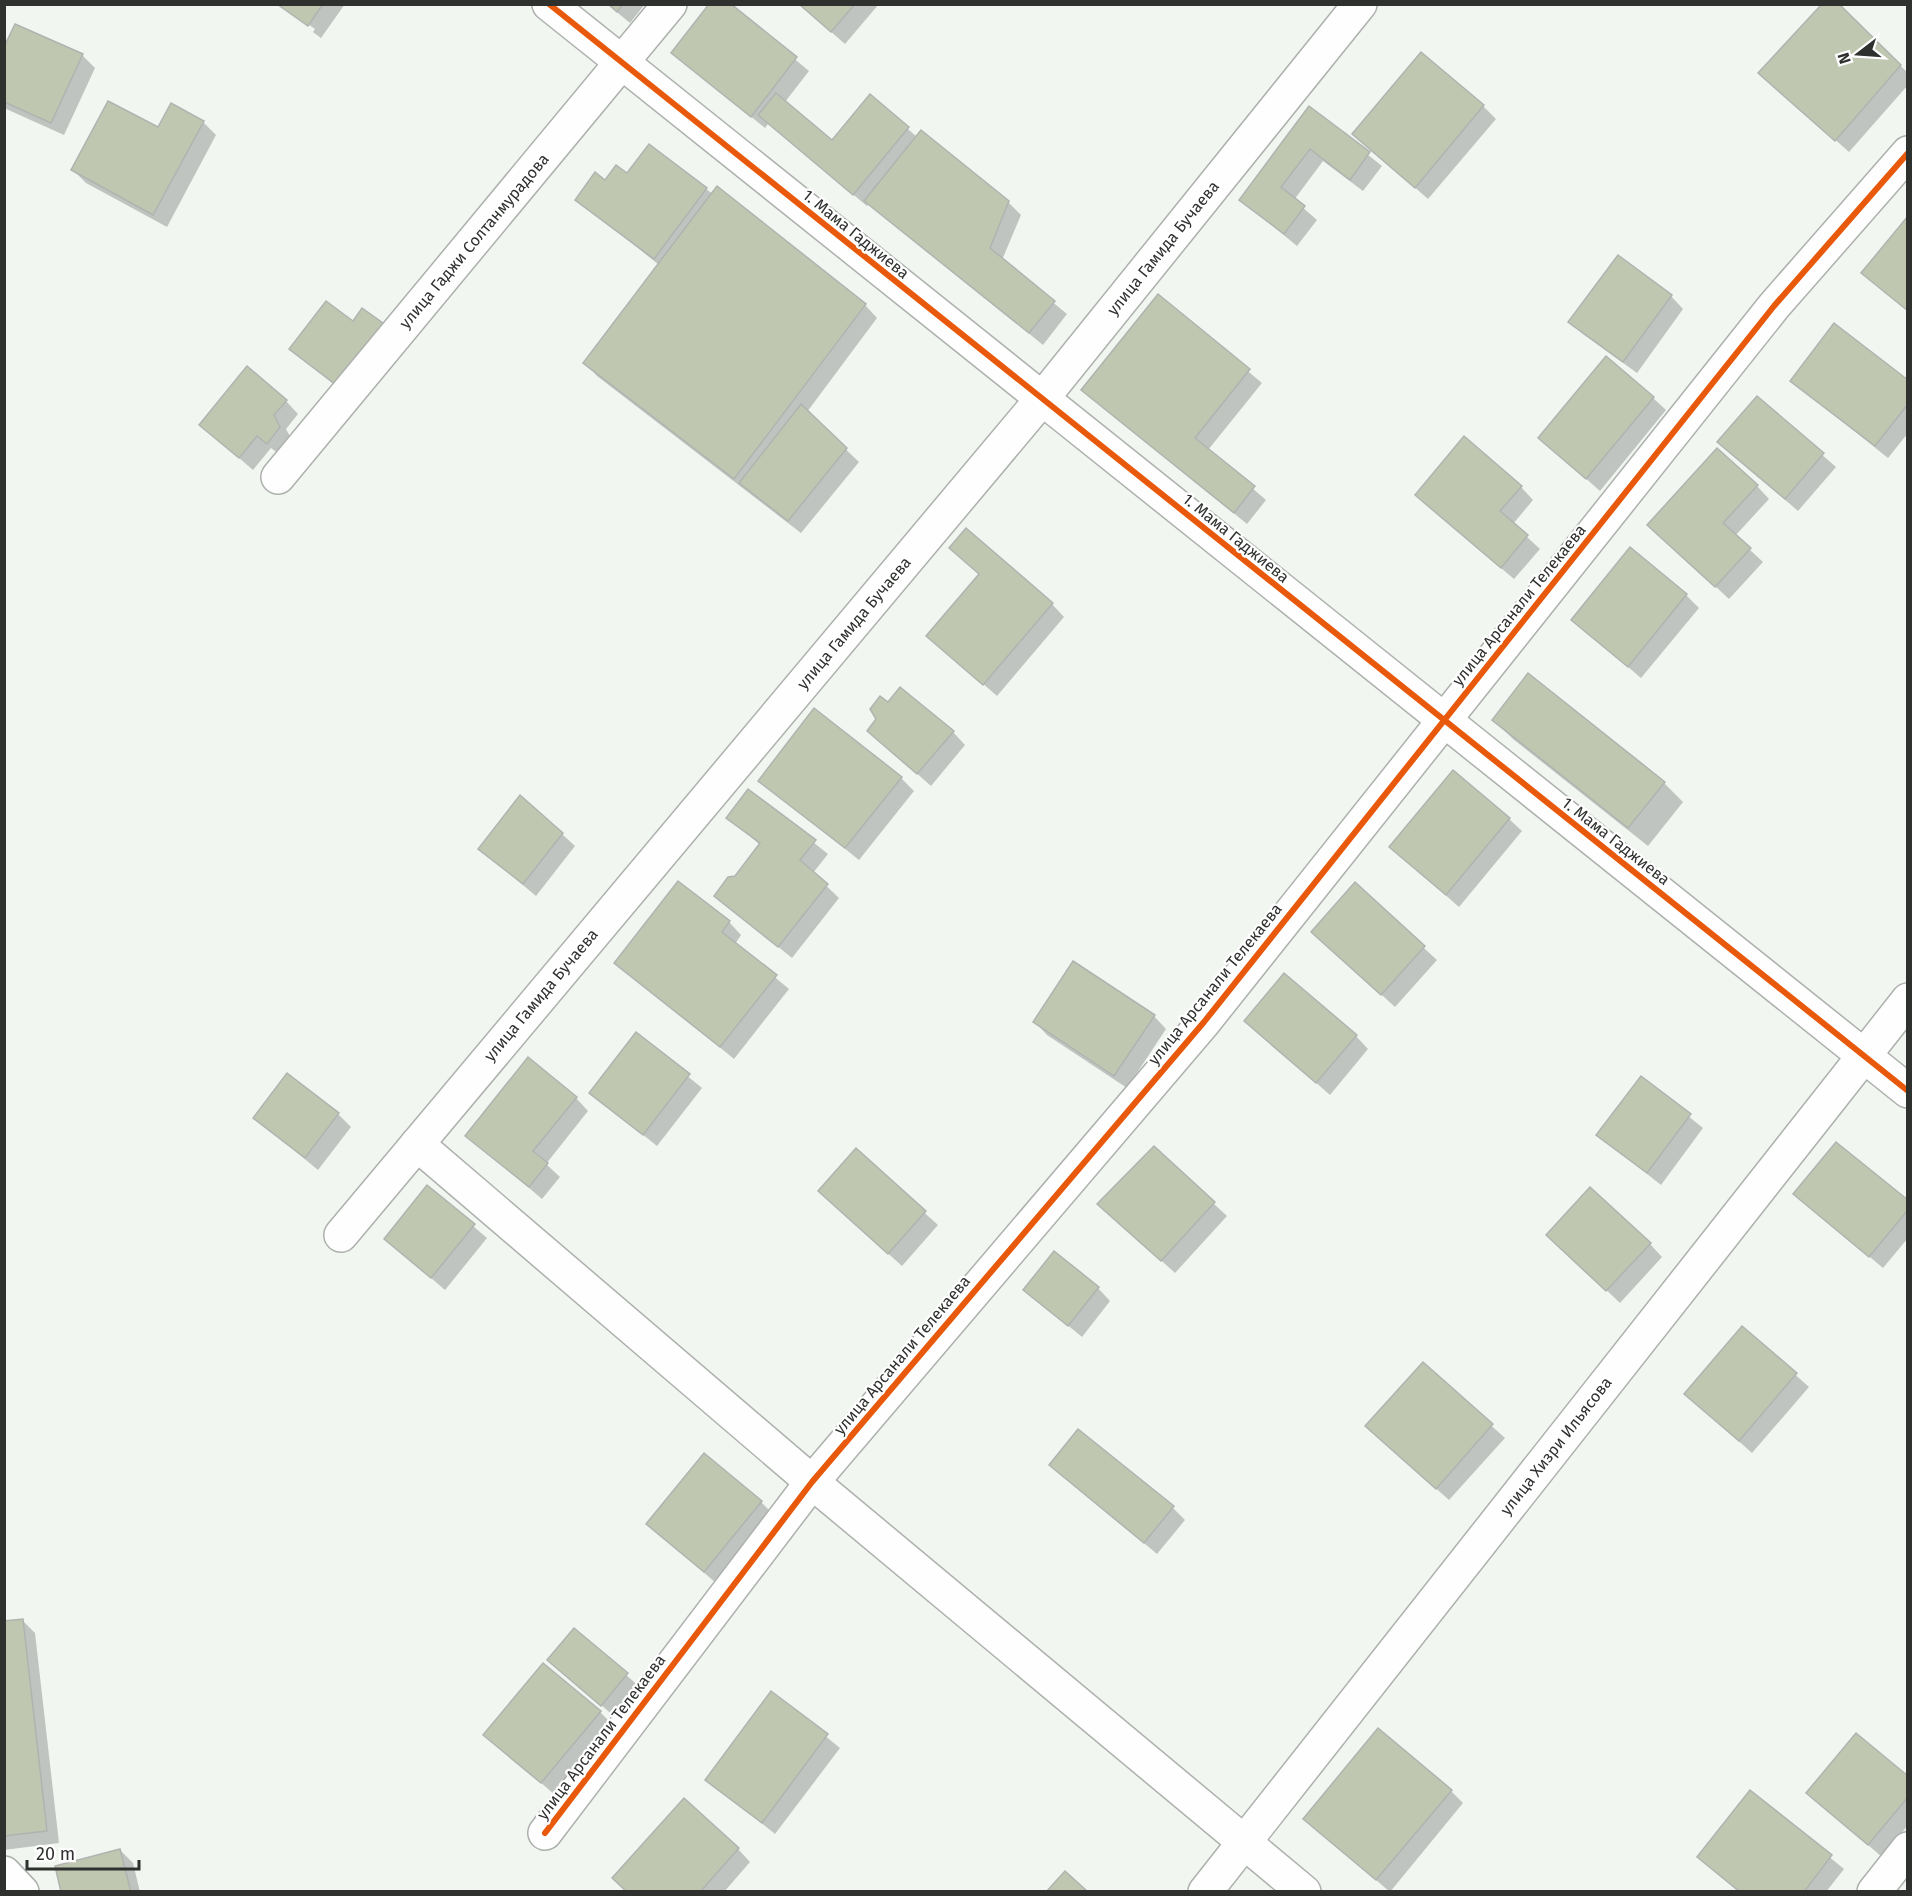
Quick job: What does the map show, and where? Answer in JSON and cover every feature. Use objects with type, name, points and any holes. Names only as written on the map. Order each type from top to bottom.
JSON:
[{"type":"street","name":"1. Мама Гаджиева","points":[[549,4],[1041,400],[1908,1091]]},
{"type":"street","name":"улица Гаджи Солтанмурадова","points":[[278,477],[670,4]]},
{"type":"street","name":"улица Гамида Бучаева","points":[[341,1235],[1041,400],[1360,4]]},
{"type":"street","name":"улица Арсанали Телекаева","points":[[545,1833],[812,1482],[1204,1022],[1774,306],[1908,153]]},
{"type":"street","name":"улица Хизри Ильясова","points":[[1205,1892],[1908,1000]]},
{"type":"street","points":[[417,1143],[812,1482],[1304,1892]]},
{"type":"street","points":[[1874,1892],[1908,1849]]},
{"type":"street","points":[[4,1873],[22,1892]]},
{"type":"building","points":[[277,4],[323,4],[308,26]]},
{"type":"building","points":[[608,4],[623,4],[617,12]]},
{"type":"building","points":[[709,4],[731,4],[797,57],[751,117],[671,53]]},
{"type":"building","points":[[799,4],[855,4],[831,32]]},
{"type":"building","points":[[1822,4],[1839,4],[1901,65],[1835,141],[1758,73]]},
{"type":"building","points":[[15,24],[83,54],[51,123],[4,102],[4,47]]},
{"type":"building","points":[[1421,52],[1484,105],[1415,188],[1352,134]]},
{"type":"building","points":[[776,93],[832,140],[870,94],[909,127],[853,195],[758,115]]},
{"type":"building","points":[[108,101],[158,127],[171,103],[204,121],[153,215],[71,170]]},
{"type":"building","points":[[1309,106],[1370,152],[1350,180],[1310,149],[1281,187],[1305,206],[1284,234],[1239,200]]},
{"type":"building","points":[[921,130],[1009,201],[990,248],[1055,301],[1029,333],[864,201]]},
{"type":"building","points":[[649,144],[707,188],[654,259],[575,200],[595,172],[605,180],[616,165],[627,173]]},
{"type":"building","points":[[717,186],[866,304],[734,479],[583,363]]},
{"type":"building","points":[[1908,216],[1908,311],[1861,273]]},
{"type":"building","points":[[1618,255],[1672,295],[1623,362],[1568,322]]},
{"type":"building","points":[[1158,294],[1250,369],[1195,438],[1255,486],[1234,513],[1081,390]]},
{"type":"building","points":[[326,301],[353,321],[362,308],[387,326],[340,388],[289,349]]},
{"type":"building","points":[[1834,323],[1908,380],[1908,404],[1875,446],[1790,381]]},
{"type":"building","points":[[1606,356],[1654,397],[1586,479],[1538,438]]},
{"type":"building","points":[[247,366],[287,400],[274,415],[280,427],[267,444],[257,436],[239,458],[199,425]]},
{"type":"building","points":[[1757,396],[1824,453],[1785,499],[1717,442]]},
{"type":"building","points":[[801,404],[847,448],[788,521],[739,483]]},
{"type":"building","points":[[1464,436],[1522,486],[1500,511],[1528,535],[1501,568],[1415,495]]},
{"type":"building","points":[[1717,448],[1758,485],[1723,523],[1751,548],[1715,587],[1647,525]]},
{"type":"building","points":[[966,528],[1053,603],[983,685],[926,636],[979,574],[949,548]]},
{"type":"building","points":[[1630,547],[1687,594],[1628,667],[1571,620]]},
{"type":"building","points":[[1528,673],[1665,782],[1628,828],[1492,720]]},
{"type":"building","points":[[900,687],[954,731],[917,774],[867,731],[876,719],[870,709],[880,696],[888,702]]},
{"type":"building","points":[[814,708],[902,777],[845,848],[758,781]]},
{"type":"building","points":[[1453,770],[1510,818],[1446,895],[1389,847]]},
{"type":"building","points":[[748,789],[816,840],[800,860],[828,884],[778,947],[714,896],[728,877],[735,876],[760,843],[726,818]]},
{"type":"building","points":[[520,795],[563,833],[523,884],[478,849]]},
{"type":"building","points":[[678,881],[730,921],[722,932],[777,975],[720,1047],[614,963]]},
{"type":"building","points":[[1355,882],[1425,946],[1381,995],[1311,932]]},
{"type":"building","points":[[1073,961],[1155,1015],[1114,1076],[1033,1022]]},
{"type":"building","points":[[1284,973],[1357,1035],[1316,1083],[1244,1021]]},
{"type":"building","points":[[636,1032],[690,1074],[643,1135],[589,1093]]},
{"type":"building","points":[[528,1057],[577,1097],[533,1151],[548,1163],[529,1187],[465,1136]]},
{"type":"building","points":[[287,1073],[339,1113],[305,1158],[253,1118]]},
{"type":"building","points":[[1641,1076],[1691,1114],[1647,1173],[1596,1135]]},
{"type":"building","points":[[1836,1142],[1908,1200],[1908,1210],[1869,1257],[1793,1194]]},
{"type":"building","points":[[1154,1146],[1215,1202],[1161,1261],[1097,1204]]},
{"type":"building","points":[[856,1148],[926,1211],[888,1254],[818,1191]]},
{"type":"building","points":[[427,1185],[475,1224],[431,1278],[384,1239]]},
{"type":"building","points":[[1590,1187],[1651,1243],[1606,1291],[1546,1235]]},
{"type":"building","points":[[1054,1251],[1099,1287],[1068,1326],[1023,1290]]},
{"type":"building","points":[[1742,1326],[1797,1373],[1739,1441],[1684,1394]]},
{"type":"building","points":[[1423,1362],[1493,1424],[1436,1489],[1365,1426]]},
{"type":"building","points":[[1078,1429],[1174,1506],[1144,1543],[1049,1465]]},
{"type":"building","points":[[704,1453],[762,1501],[704,1572],[646,1524]]},
{"type":"building","points":[[23,1619],[47,1831],[4,1836],[4,1621]]},
{"type":"building","points":[[574,1628],[628,1673],[601,1706],[547,1660]]},
{"type":"building","points":[[543,1663],[601,1711],[541,1783],[483,1735]]},
{"type":"building","points":[[771,1691],[828,1734],[762,1823],[705,1780]]},
{"type":"building","points":[[1378,1728],[1452,1790],[1376,1880],[1303,1819]]},
{"type":"building","points":[[1856,1733],[1908,1776],[1908,1797],[1868,1845],[1806,1793]]},
{"type":"building","points":[[1750,1790],[1832,1855],[1804,1892],[1740,1892],[1697,1857]]},
{"type":"building","points":[[684,1798],[739,1848],[700,1892],[627,1892],[612,1878]]},
{"type":"building","points":[[120,1849],[131,1892],[61,1892],[55,1866]]},
{"type":"building","points":[[1065,1871],[1088,1892],[1046,1892]]},
{"type":"cycle path","points":[[549,4],[1908,1091]]},
{"type":"cycle path","points":[[545,1833],[812,1482],[1204,1022],[1774,306],[1908,153]]}]
